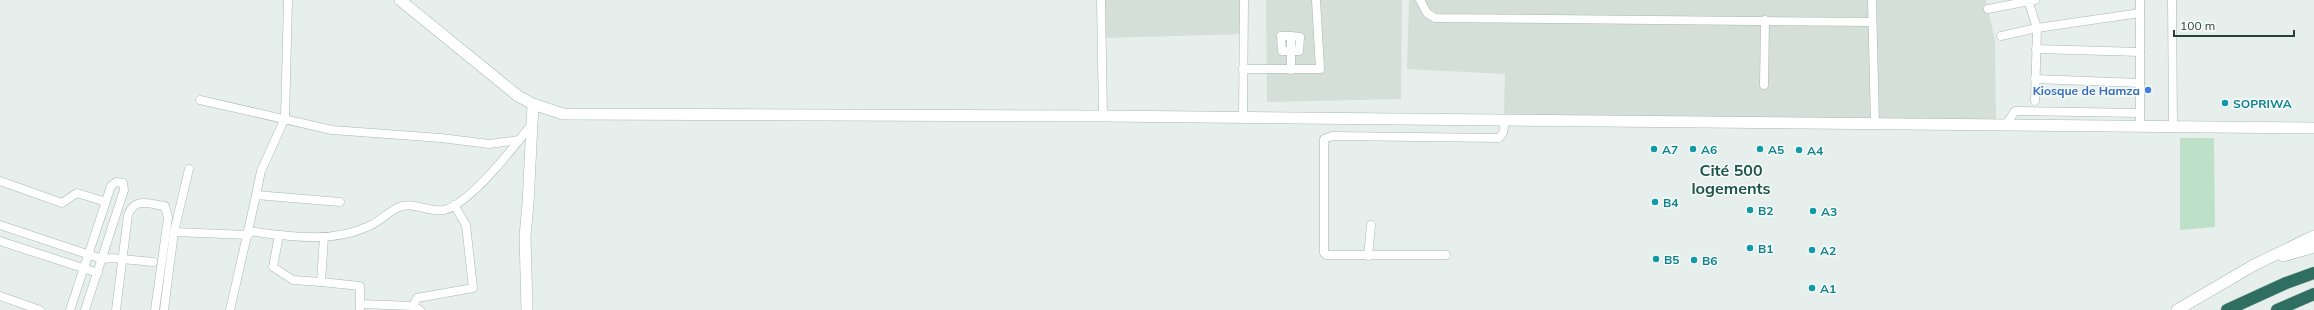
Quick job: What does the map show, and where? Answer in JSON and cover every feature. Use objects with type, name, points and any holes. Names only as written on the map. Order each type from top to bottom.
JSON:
[{"type":"highway","points":[[2227,310],[2286,283],[2314,273]]},
{"type":"highway","points":[[2246,310],[2314,279]]},
{"type":"highway","points":[[2277,310],[2314,294]]},
{"type":"main road","points":[[400,0],[506,86],[533,104],[563,114],[1103,116],[1875,125],[2314,128]]},
{"type":"main road","points":[[527,310],[524,236],[528,204],[533,104]]},
{"type":"main road","points":[[2176,310],[2254,265],[2314,236]]},
{"type":"main road","points":[[2254,265],[2314,247]]},
{"type":"street","points":[[230,310],[264,165],[285,118],[288,0]]},
{"type":"street","points":[[1101,0],[1103,116]]},
{"type":"street","points":[[1243,118],[1244,0]]},
{"type":"street","points":[[1243,69],[1320,69],[1316,0]]},
{"type":"street","points":[[1420,0],[1427,13],[1435,18],[1872,22]]},
{"type":"street","points":[[1872,0],[1875,125]]},
{"type":"street","points":[[1988,9],[2031,0],[2037,28],[2034,101]]},
{"type":"street","points":[[2140,0],[2140,126]]},
{"type":"street","points":[[2172,0],[2173,126]]},
{"type":"street","points":[[2001,36],[2037,28],[2140,13]]},
{"type":"street","points":[[1764,84],[1765,20]]},
{"type":"street","points":[[1282,36],[1300,37],[1299,51],[1291,51],[1282,51],[1282,36]]},
{"type":"street","points":[[2036,49],[2140,52]]},
{"type":"street","points":[[1291,51],[1291,70]]},
{"type":"street","points":[[2035,79],[2140,83]]},
{"type":"street","points":[[200,100],[285,118],[332,130],[441,138],[490,144],[519,140]]},
{"type":"street","points":[[2005,126],[2015,111],[2140,112]]},
{"type":"street","points":[[2037,111],[2037,126]]},
{"type":"street","points":[[2059,111],[2059,126]]},
{"type":"street","points":[[1446,255],[1328,256],[1324,253],[1324,139],[1332,136],[1498,138],[1503,133],[1505,120]]},
{"type":"street","points":[[174,232],[248,233],[324,237],[335,236],[368,226],[397,208],[408,205],[438,210],[454,205],[469,194],[505,159],[531,125]]},
{"type":"street","points":[[164,310],[174,232],[189,168]]},
{"type":"street","points":[[0,181],[62,203],[76,193],[106,202]]},
{"type":"street","points":[[70,310],[111,186],[116,182],[122,183],[124,190],[85,310]]},
{"type":"street","points":[[256,195],[340,202]]},
{"type":"street","points":[[116,310],[128,215],[131,206],[137,203],[165,206],[168,218],[155,310]]},
{"type":"street","points":[[412,308],[417,298],[473,288],[466,225],[454,205]]},
{"type":"street","points":[[1368,256],[1371,225]]},
{"type":"street","points":[[0,226],[102,259],[153,262]]},
{"type":"street","points":[[279,235],[273,267],[293,280],[360,286],[360,307],[412,308],[420,310]]},
{"type":"street","points":[[321,282],[324,237]]},
{"type":"street","points":[[0,241],[98,273]]},
{"type":"street","points":[[0,296],[40,310]]},
{"type":"shaded area","points":[[1102,0],[1246,0],[1246,34],[1104,38]]},
{"type":"shaded area","points":[[1266,0],[1402,0],[1401,99],[1267,102]]},
{"type":"shaded area","points":[[1409,0],[1986,0],[1995,40],[1996,120],[1648,118],[1504,114],[1505,74],[1407,69]]},
{"type":"green space","points":[[2180,138],[2214,138],[2215,227],[2180,230]]},
{"type":"place","name":"Kiosque de Hamza","points":[[2148,90]]},
{"type":"place","name":"SOPRIWA","points":[[2225,103]]},
{"type":"place","name":"A7","points":[[1654,149]]},
{"type":"place","name":"A6","points":[[1693,149]]},
{"type":"place","name":"A5","points":[[1760,149]]},
{"type":"place","name":"A4","points":[[1799,150]]},
{"type":"place","name":"B4","points":[[1655,202]]},
{"type":"place","name":"B2","points":[[1750,210]]},
{"type":"place","name":"A3","points":[[1813,211]]},
{"type":"place","name":"B1","points":[[1750,248]]},
{"type":"place","name":"A2","points":[[1812,250]]},
{"type":"place","name":"B5","points":[[1656,259]]},
{"type":"place","name":"B6","points":[[1694,260]]},
{"type":"place","name":"A1","points":[[1812,288]]},
{"type":"district","name":"Cité 500 logements","points":[[1731,179]]}]
